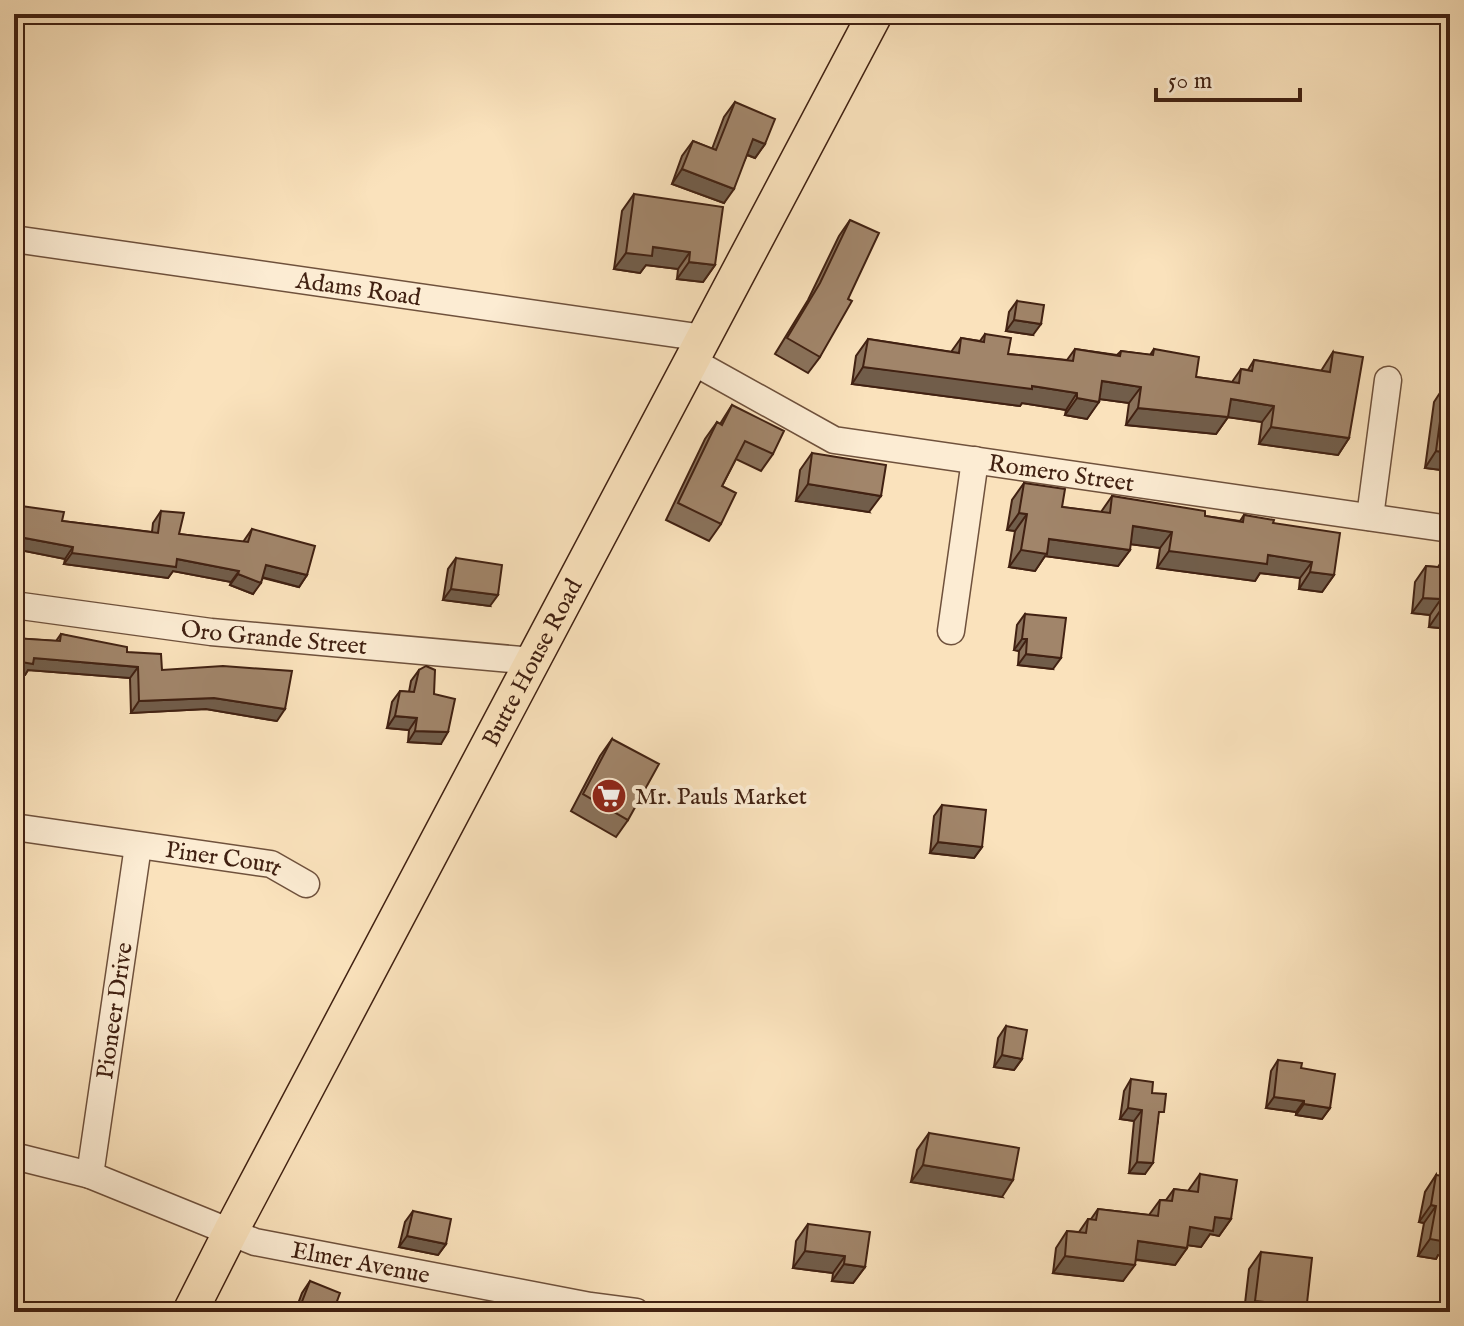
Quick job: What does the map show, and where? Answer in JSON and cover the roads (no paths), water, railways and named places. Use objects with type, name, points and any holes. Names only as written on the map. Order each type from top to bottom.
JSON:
[{"type":"main road","name":"Butte House Road","points":[[190,1312],[875,14]]},
{"type":"street","name":"Adams Road","points":[[14,239],[698,350]]},
{"type":"street","name":"Romero Street","points":[[698,350],[834,440],[1450,529]]},
{"type":"street","points":[[1370,517],[1388,380]]},
{"type":"street","points":[[951,631],[975,460]]},
{"type":"street","name":"Oro Grande Street","points":[[14,605],[211,632],[533,661]]},
{"type":"street","name":"Piner Court","points":[[14,827],[271,864],[306,884]]},
{"type":"street","name":"Pioneer Drive","points":[[90,1175],[138,846]]},
{"type":"street","name":"Elmer Avenue","points":[[14,1156],[90,1175],[255,1242],[636,1312]]},
{"type":"place","name":"Mr. Pauls Market","points":[[609,796]]}]
